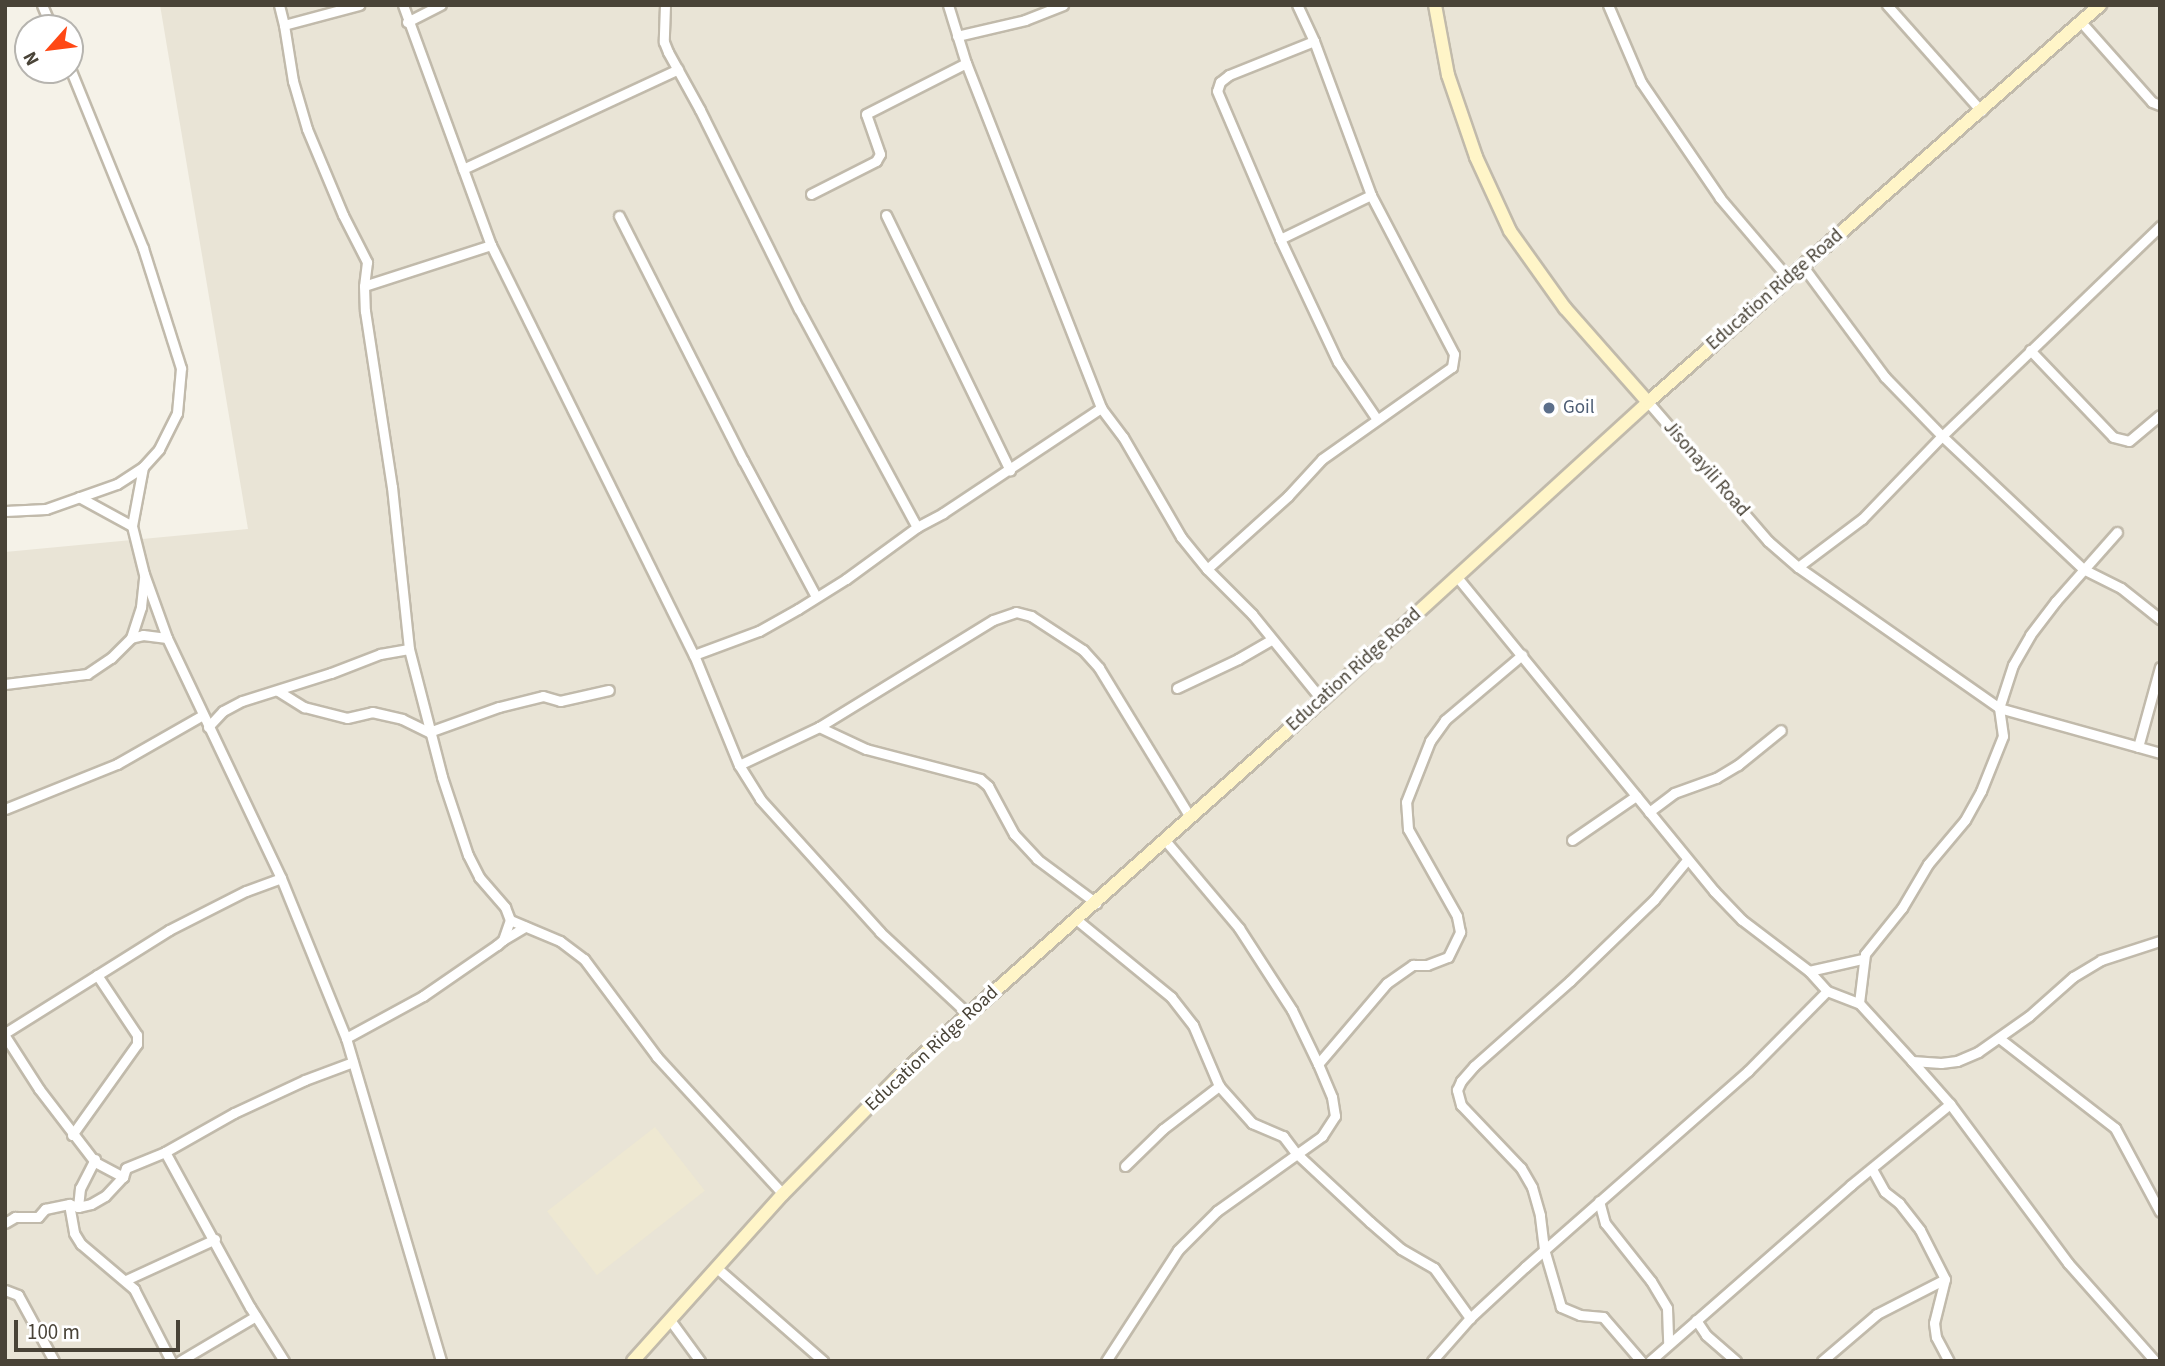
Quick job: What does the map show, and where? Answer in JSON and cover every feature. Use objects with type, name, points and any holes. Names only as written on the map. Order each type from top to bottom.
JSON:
[{"type":"main road","name":"Jisonayili Road","points":[[1435,5],[1452,87],[1476,157],[1510,232],[1565,308],[1648,402]]},
{"type":"main road","name":"Education Ridge Road","points":[[633,1361],[783,1194],[896,1079],[1322,700],[1648,402],[2100,5]]},
{"type":"street","points":[[279,5],[293,81],[307,129],[343,215],[367,262],[365,311],[392,487],[409,649],[429,732],[468,855],[479,877],[505,907],[510,920],[503,940]]},
{"type":"street","points":[[284,25],[359,5]]},
{"type":"street","points":[[402,5],[491,245],[694,655],[739,765],[760,799],[880,932],[968,1014]]},
{"type":"street","points":[[407,22],[440,5]]},
{"type":"street","points":[[665,5],[664,42],[799,309],[917,527]]},
{"type":"street","points":[[948,5],[966,63],[1101,408],[1123,437],[1181,537],[1207,569],[1252,614],[1322,700]]},
{"type":"street","points":[[957,36],[1025,20],[1063,5]]},
{"type":"street","points":[[1207,569],[1288,496],[1322,459],[1376,418],[1452,367],[1454,354],[1371,195],[1314,41],[1297,5]]},
{"type":"street","points":[[1608,5],[1641,82],[1720,198],[1788,278]]},
{"type":"street","points":[[1886,5],[1980,111]]},
{"type":"street","points":[[2081,22],[2152,102],[2160,104]]},
{"type":"street","points":[[1314,41],[1229,75],[1220,82],[1217,91],[1280,239],[1338,362],[1376,418]]},
{"type":"street","points":[[811,194],[876,161],[880,154],[864,118],[866,114],[966,63]]},
{"type":"street","points":[[463,169],[678,69]]},
{"type":"street","points":[[5,510],[46,509],[117,484],[143,467],[159,449],[177,413],[181,368],[143,248],[76,84]]},
{"type":"street","points":[[1280,239],[1371,195]]},
{"type":"street","points":[[886,215],[1010,470]]},
{"type":"street","points":[[619,216],[748,471],[817,597]]},
{"type":"street","points":[[1798,567],[1862,519],[1942,436],[2160,226]]},
{"type":"street","points":[[364,286],[491,245]]},
{"type":"street","points":[[1802,265],[1885,377],[1942,436],[2083,569],[2121,588],[2160,619]]},
{"type":"street","points":[[2030,350],[2113,438],[2129,441],[2160,415]]},
{"type":"street","name":"Jisonayili Road","points":[[1648,402],[1768,541],[1798,567],[1999,708],[2160,753]]},
{"type":"street","points":[[694,655],[759,631],[817,597],[917,527],[1010,470],[1101,408]]},
{"type":"street","points":[[143,467],[132,526],[144,574],[167,638],[281,878],[346,1038],[441,1361]]},
{"type":"street","points":[[79,497],[132,526]]},
{"type":"street","points":[[1859,1003],[1862,960],[1902,908],[1928,864],[1965,820],[1981,791],[2003,736],[1999,708],[2014,665],[2030,635],[2117,531]]},
{"type":"street","points":[[5,684],[87,674],[111,658],[131,638],[141,607],[144,574]]},
{"type":"street","points":[[1457,578],[1687,860],[1742,920],[1809,971],[1827,991],[1859,1003],[1912,1061],[1950,1104],[2068,1263],[2106,1302],[2155,1361]]},
{"type":"street","points":[[739,765],[819,727],[993,620],[1016,612],[1031,616],[1083,650],[1099,668],[1190,817]]},
{"type":"street","points":[[131,638],[143,635],[167,638]]},
{"type":"street","points":[[1177,688],[1238,659],[1272,639]]},
{"type":"street","points":[[208,727],[223,711],[242,701],[278,691],[380,653],[409,649]]},
{"type":"street","points":[[1318,1064],[1387,983],[1413,965],[1427,965],[1448,957],[1460,932],[1457,916],[1408,830],[1406,802],[1430,741],[1445,720],[1522,655]]},
{"type":"street","points":[[2138,747],[2160,667]]},
{"type":"street","points":[[278,691],[304,707],[347,718],[372,712],[402,719],[429,732],[499,707],[543,696],[560,701],[609,690]]},
{"type":"street","points":[[5,809],[117,764],[202,715]]},
{"type":"street","points":[[819,727],[866,749],[981,779],[988,786],[1014,834],[1037,859],[1096,903]]},
{"type":"street","points":[[1649,812],[1674,793],[1716,778],[1738,765],[1781,730]]},
{"type":"street","points":[[1572,840],[1636,796]]},
{"type":"street","points":[[1106,1361],[1178,1250],[1217,1211],[1322,1136],[1335,1116],[1332,1097],[1292,1010],[1239,928],[1165,840]]},
{"type":"street","points":[[1641,1361],[1603,1317],[1580,1315],[1561,1307],[1544,1249],[1540,1215],[1532,1186],[1521,1168],[1461,1105],[1457,1090],[1461,1081],[1654,900],[1687,860]]},
{"type":"street","points":[[123,1177],[94,1163],[95,1159],[72,1135],[5,1035],[169,930],[246,891],[281,878]]},
{"type":"street","points":[[510,920],[560,941],[584,959],[657,1057],[783,1194]]},
{"type":"street","points":[[1077,920],[1171,997],[1193,1025],[1209,1056],[1219,1086],[1252,1123],[1283,1136],[1296,1153],[1401,1249],[1434,1268],[1470,1318]]},
{"type":"street","points":[[346,1038],[449,980],[525,927]]},
{"type":"street","points":[[1912,1061],[1957,1061],[1999,1038],[2073,977],[2101,960],[2160,941]]},
{"type":"street","points":[[1809,971],[1862,960]]},
{"type":"street","points":[[72,1135],[137,1044],[136,1035],[97,975]]},
{"type":"street","points":[[1432,1361],[1470,1318],[1544,1249],[1748,1072],[1827,991]]},
{"type":"street","points":[[1999,1038],[2115,1128],[2160,1212]]},
{"type":"street","points":[[5,1223],[10,1216],[38,1217],[45,1209],[92,1204],[105,1196],[123,1177],[126,1168],[165,1152],[234,1113],[305,1080],[353,1062]]},
{"type":"street","points":[[1125,1166],[1163,1129],[1219,1086]]},
{"type":"street","points":[[1650,1361],[1950,1104]]},
{"type":"street","points":[[165,1152],[284,1361]]},
{"type":"street","points":[[95,1159],[80,1188],[70,1222],[81,1244],[126,1280],[171,1361]]},
{"type":"street","points":[[1872,1170],[1885,1192],[1899,1203],[1920,1230],[1945,1279],[1934,1323],[1936,1337],[1949,1361]]},
{"type":"street","points":[[1599,1201],[1605,1223],[1651,1281],[1667,1308],[1668,1344]]},
{"type":"street","points":[[126,1280],[215,1239]]},
{"type":"street","points":[[718,1269],[823,1361]]},
{"type":"street","points":[[1822,1361],[1877,1314],[1945,1279]]},
{"type":"street","points":[[5,1290],[18,1295],[54,1361]]},
{"type":"street","points":[[180,1361],[256,1316]]},
{"type":"street","points":[[670,1320],[699,1361]]},
{"type":"street","points":[[1696,1320],[1706,1335],[1735,1361]]},
{"type":"shaded area","points":[[160,5],[2160,5],[2160,1361],[5,1361],[5,552],[248,529]]},
{"type":"shaded area","points":[[655,1127],[705,1191],[597,1275],[547,1211]]},
{"type":"place","name":"Goil","points":[[1549,408]]}]
